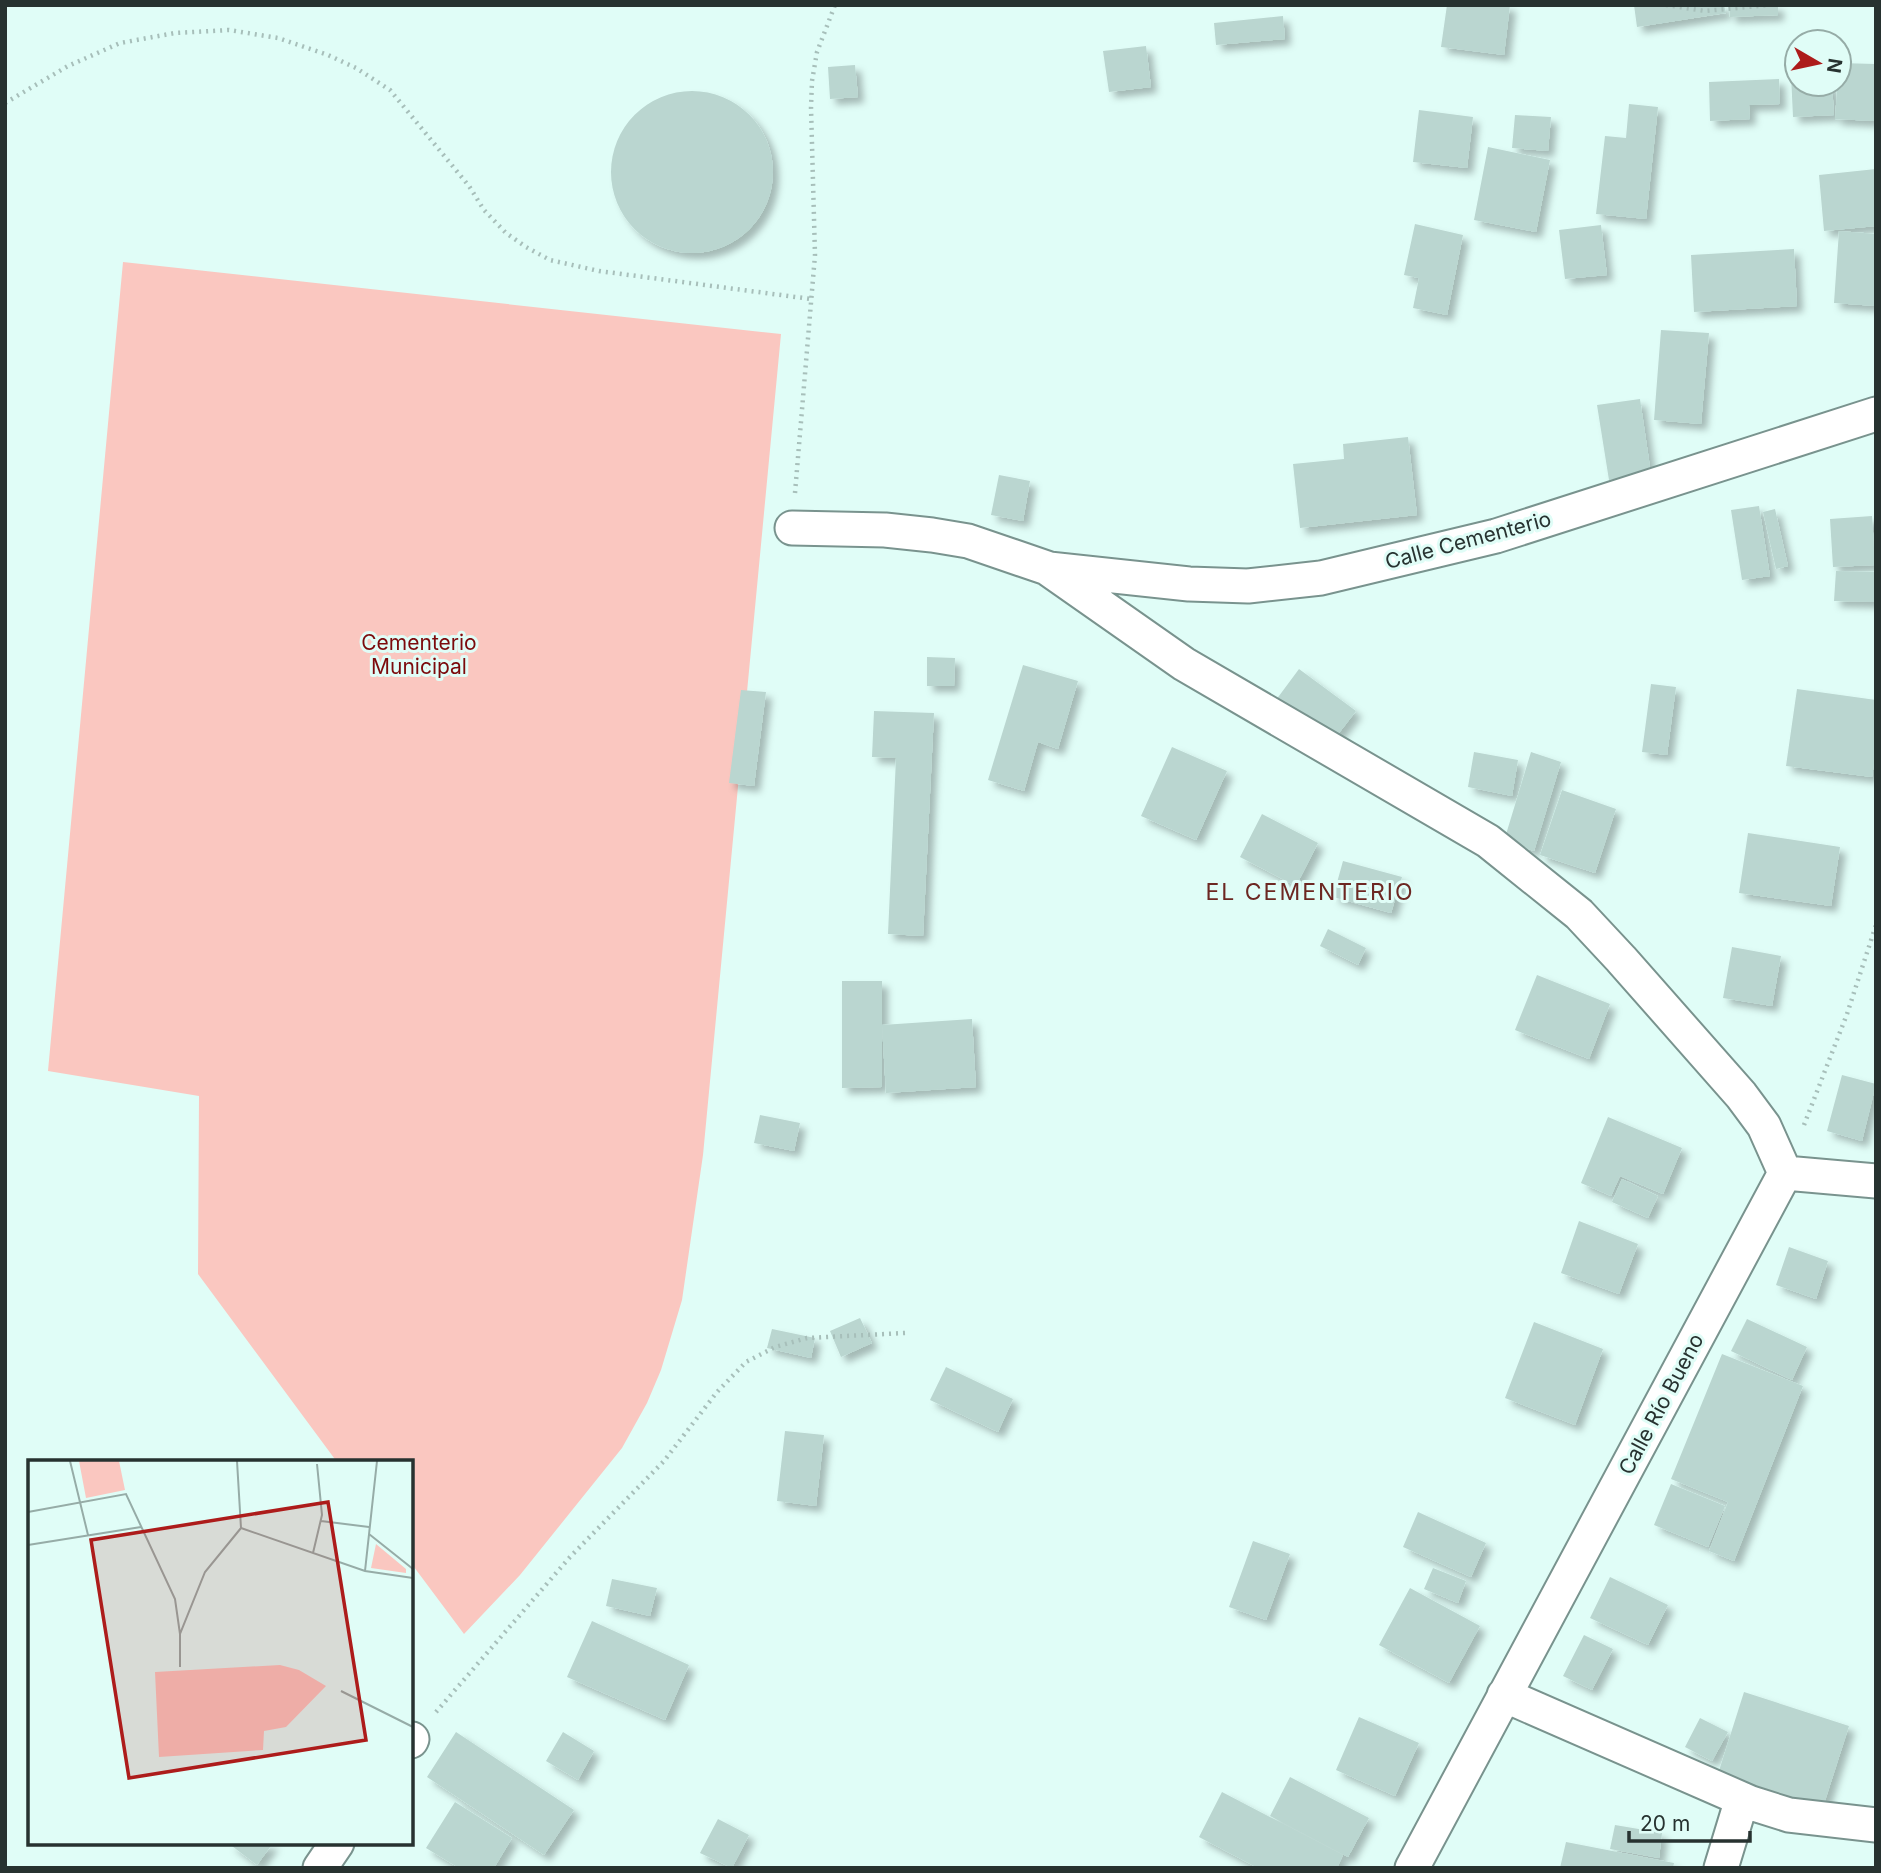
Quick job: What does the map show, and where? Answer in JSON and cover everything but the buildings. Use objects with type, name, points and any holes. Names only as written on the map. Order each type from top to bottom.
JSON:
[{"type":"street","name":"Calle Cementerio","points":[[1047,568],[1189,584],[1248,586],[1321,578],[1496,536],[1876,414]]},
{"type":"street","points":[[792,528],[886,530],[932,535],[968,541],[1047,568],[1184,664],[1478,835],[1580,914],[1741,1095],[1764,1126],[1785,1173],[1876,1181]]},
{"type":"street","name":"Calle Río Bueno","points":[[1412,1868],[1785,1173]]},
{"type":"street","points":[[1504,1695],[1742,1799],[1789,1815],[1876,1825]]},
{"type":"street","points":[[1721,1868],[1742,1799]]},
{"type":"street","points":[[320,1868],[336,1845]]},
{"type":"path","points":[[792,528],[816,255],[812,81],[817,52],[835,5]]},
{"type":"path","points":[[1666,5],[1705,11],[1769,5]]},
{"type":"path","points":[[5,103],[68,66],[120,43],[175,33],[229,30],[278,38],[356,68],[390,90],[469,186],[484,210],[506,233],[550,260],[598,271],[811,299]]},
{"type":"path","points":[[1785,1173],[1847,1014],[1876,925]]},
{"type":"path","points":[[413,1739],[570,1557],[664,1461],[717,1392],[746,1362],[775,1347],[807,1338],[905,1333]]},
{"type":"green space","name":"Cementerio Municipal","points":[[123,262],[781,334],[703,1155],[682,1300],[661,1370],[647,1403],[622,1448],[520,1575],[464,1634],[413,1566],[413,1460],[336,1460],[198,1274],[199,1096],[48,1071]]},
{"type":"district","name":"EL CEMENTERIO","points":[[1310,892]]}]
